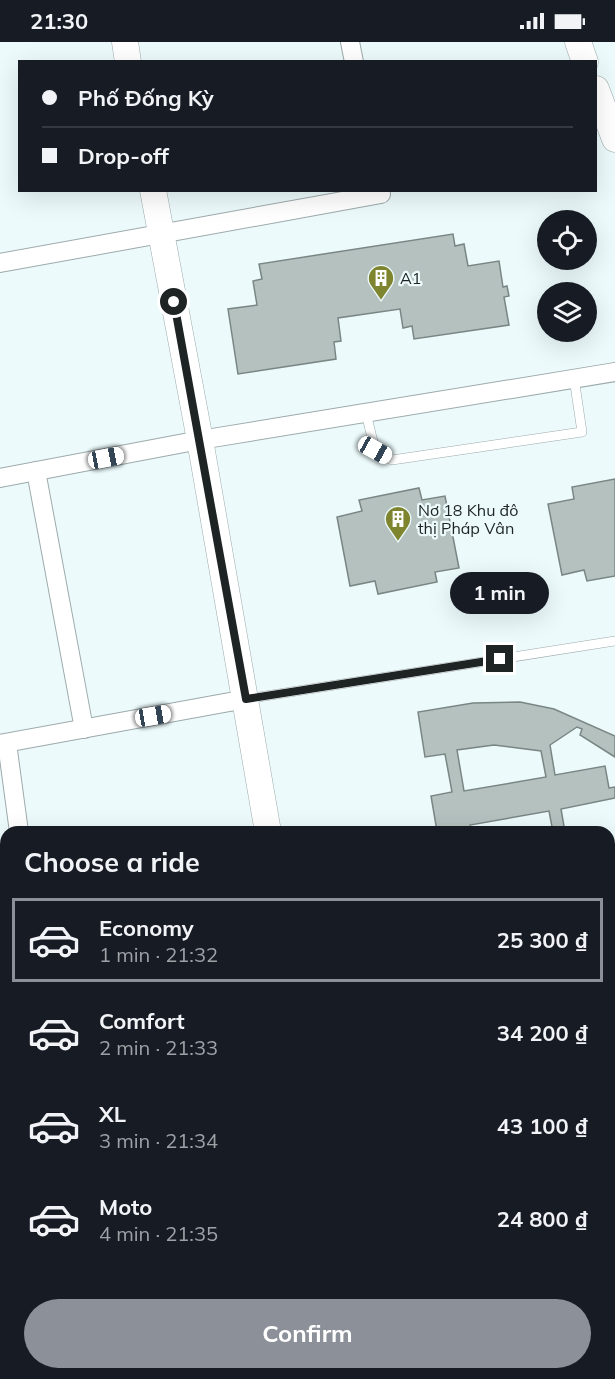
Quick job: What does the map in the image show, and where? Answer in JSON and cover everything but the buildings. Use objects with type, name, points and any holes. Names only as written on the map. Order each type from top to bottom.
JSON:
[{"type":"street","points":[[125,42],[128,60]]},
{"type":"street","points":[[350,42],[354,60]]},
{"type":"street","points":[[578,42],[584,60]]},
{"type":"street","points":[[597,92],[615,139]]},
{"type":"street","points":[[153,192],[200,440],[267,826]]},
{"type":"street","points":[[0,263],[381,194],[380,192]]},
{"type":"street","points":[[0,478],[200,440],[615,372]]},
{"type":"street","points":[[36,471],[84,729]]},
{"type":"street","points":[[18,826],[3,743],[246,699]]},
{"type":"lane","points":[[366,413],[375,450],[392,460],[582,432],[574,378]]},
{"type":"lane","points":[[246,699],[615,641]]},
{"type":"place","name":"A1","points":[[381,301]]},
{"type":"place","name":"Nơ 18 Khu đô thị Pháp Vân","points":[[398,542]]},
{"type":"route","points":[[174,302],[246,699],[500,659]]}]
